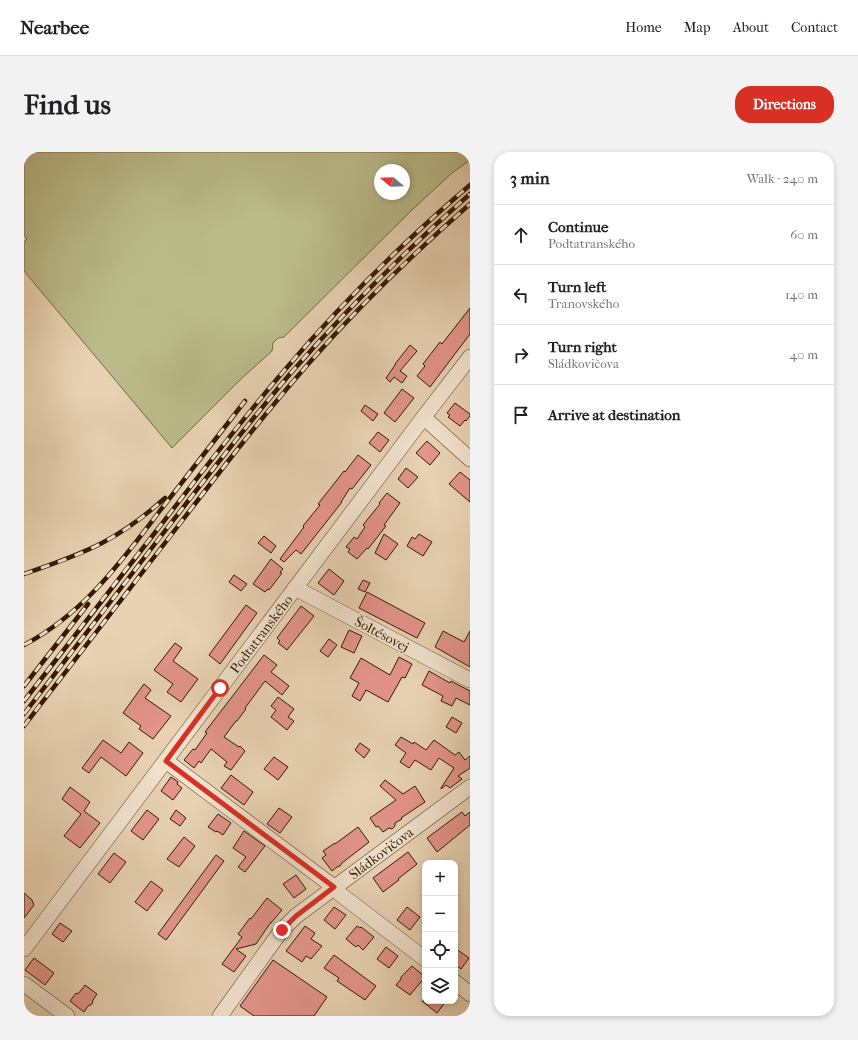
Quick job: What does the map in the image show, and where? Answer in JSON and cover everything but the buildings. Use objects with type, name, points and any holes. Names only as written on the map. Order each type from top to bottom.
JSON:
[{"type":"street","name":"Podtatranského","points":[[24,949],[470,357]]},
{"type":"street","points":[[423,418],[470,459]]},
{"type":"street","name":"Šoltésovej","points":[[295,588],[470,680]]},
{"type":"street","points":[[166,761],[334,887],[340,894],[422,957]]},
{"type":"street","name":"Sládkovičova","points":[[220,1016],[282,930],[296,916],[470,787]]},
{"type":"street","points":[[24,984],[67,1016]]},
{"type":"street","points":[[458,984],[470,994]]},
{"type":"green space","points":[[24,152],[470,152],[470,160],[451,174],[413,209],[284,337],[278,338],[273,343],[272,351],[242,378],[172,448],[24,271],[24,242],[27,239],[24,235]]},
{"type":"railway","points":[[24,701],[219,450],[283,372],[350,298],[396,252],[470,185]]},
{"type":"railway","points":[[24,714],[208,475],[290,374],[377,281],[470,194]]},
{"type":"railway","points":[[24,726],[259,422],[293,382],[368,300],[428,241],[470,204]]},
{"type":"railway","points":[[24,645],[64,618],[99,586],[130,550],[245,401]]},
{"type":"railway","points":[[24,574],[54,564],[93,548],[135,523],[165,498]]},
{"type":"railway","points":[[24,686],[88,604]]},
{"type":"route","points":[[220,688],[166,761],[334,887],[296,916],[282,930]]}]
